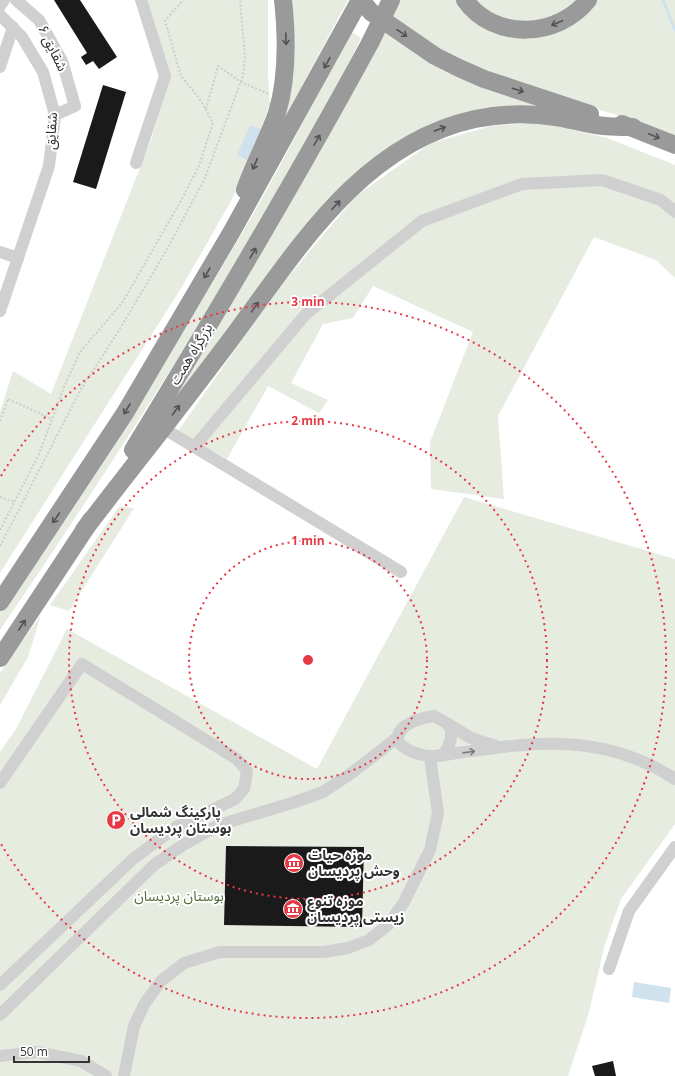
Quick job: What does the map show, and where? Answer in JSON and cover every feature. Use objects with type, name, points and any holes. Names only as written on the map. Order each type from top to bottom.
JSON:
[{"type":"highway","points":[[231,233],[254,166],[276,113],[282,92],[286,46],[283,0]]},
{"type":"highway","points":[[361,0],[371,12],[435,56],[459,68],[512,88],[633,127],[675,144]]},
{"type":"highway","name":"بزرگراه همت","points":[[0,602],[125,413],[231,233],[361,0]]},
{"type":"highway","name":"بزرگراه همت","points":[[0,658],[84,530],[252,254],[324,128],[370,43],[391,0]]},
{"type":"highway","points":[[465,0],[482,17],[496,24],[511,29],[529,30],[542,28],[559,22],[574,14],[588,0]]},
{"type":"highway","points":[[84,530],[319,223],[362,179],[398,150],[425,135],[453,125],[478,118],[498,116],[556,116],[596,125],[633,127]]},
{"type":"street","points":[[0,6],[4,0]]},
{"type":"street","name":"شقایق ۶","points":[[16,0],[39,20],[62,61],[75,106],[55,115]]},
{"type":"street","points":[[136,163],[165,76],[141,0]]},
{"type":"street","name":"شقایق","points":[[0,15],[22,37],[43,72],[55,115],[49,166],[0,310]]},
{"type":"street","points":[[0,67],[13,27]]},
{"type":"street","points":[[194,447],[306,314],[422,221],[522,184],[602,180],[661,200],[675,212]]},
{"type":"street","points":[[0,252],[18,258]]},
{"type":"street","points":[[163,428],[401,572]]},
{"type":"street","points":[[0,783],[82,664],[237,759],[247,771],[244,790],[234,799],[176,827],[133,859],[0,985]]},
{"type":"street","points":[[0,1015],[154,865],[183,845],[219,825],[323,792],[353,772],[398,737],[400,731],[416,719],[434,716],[471,738],[501,747]]},
{"type":"street","points":[[433,757],[443,755],[448,748],[451,732],[448,724]]},
{"type":"street","points":[[398,737],[401,745],[423,756],[433,757],[530,744],[572,743],[607,749],[641,761],[675,779]]},
{"type":"street","points":[[124,1076],[134,1026],[145,1003],[161,981],[184,963],[220,952],[324,952],[348,948],[369,940],[389,924],[404,902],[430,850],[438,813],[433,757]]},
{"type":"street","points":[[609,969],[629,912],[675,847]]},
{"type":"street","points":[[0,1056],[37,1052],[81,1061],[106,1076]]},
{"type":"path","points":[[0,530],[39,454],[80,352],[122,303],[183,197],[199,166],[214,123],[200,99],[180,76],[165,21],[183,0]]},
{"type":"path","points":[[0,546],[81,389],[118,332],[166,251],[204,180],[241,82],[245,56],[240,0]]},
{"type":"path","points":[[206,110],[218,66],[241,82],[274,96]]},
{"type":"path","points":[[0,421],[8,400],[52,419]]},
{"type":"path","points":[[0,497],[14,503]]},
{"type":"green space","points":[[147,0],[268,0],[268,77],[270,104],[246,170],[230,203],[180,290],[0,573],[0,412],[13,371],[51,394],[151,140],[170,73]]},
{"type":"green space","points":[[290,0],[348,0],[257,169],[279,123]]},
{"type":"green space","points":[[399,0],[456,0],[503,35],[597,0],[675,0],[675,136],[636,121],[535,90],[457,61],[390,18]]},
{"type":"green space","points":[[472,0],[579,0],[548,21],[505,22]]},
{"type":"green space","points":[[385,30],[597,122],[510,111],[391,149],[146,440],[284,214]]},
{"type":"green space","points":[[351,32],[361,38],[326,107],[269,208],[184,349],[0,630],[0,611],[137,404],[203,299],[266,191]]},
{"type":"green space","points":[[541,122],[607,138],[675,165],[675,278],[656,260],[594,237],[498,416],[504,499],[431,489],[430,442],[473,332],[373,286],[353,318],[323,324],[291,383],[328,400],[319,413],[268,386],[227,459],[178,431],[277,290],[356,196],[431,143],[491,126]]},
{"type":"green space","name":"بوستان پردیسان","points":[[464,497],[675,559],[675,824],[621,899],[605,944],[589,1012],[568,1076],[0,1076],[0,752],[16,729],[67,629],[317,769]]},
{"type":"green space","points":[[119,507],[134,508],[69,611],[50,605]]},
{"type":"green space","points":[[41,615],[28,657],[0,705],[0,673]]},
{"type":"water","points":[[250,125],[261,129],[247,160],[237,155]]},
{"type":"water","points":[[634,982],[671,988],[669,1003],[632,997]]},
{"type":"building","points":[[54,0],[80,0],[117,57],[99,69],[93,61],[86,65],[81,57],[87,53]]},
{"type":"building","points":[[103,85],[126,92],[96,189],[73,182]]},
{"type":"building","points":[[226,846],[364,847],[362,927],[224,925]]},
{"type":"building","points":[[613,1061],[616,1076],[595,1076],[592,1066]]},
{"type":"waterway","points":[[663,0],[675,30]]},
{"type":"place","name":"پارکینگ شمالی بوستان پردیسان","points":[[116,820]]},
{"type":"place","name":"موزه حیات وحش پردیسان","points":[[294,863]]},
{"type":"place","name":"موزه تنوع زیستی پردیسان","points":[[293,909]]}]
